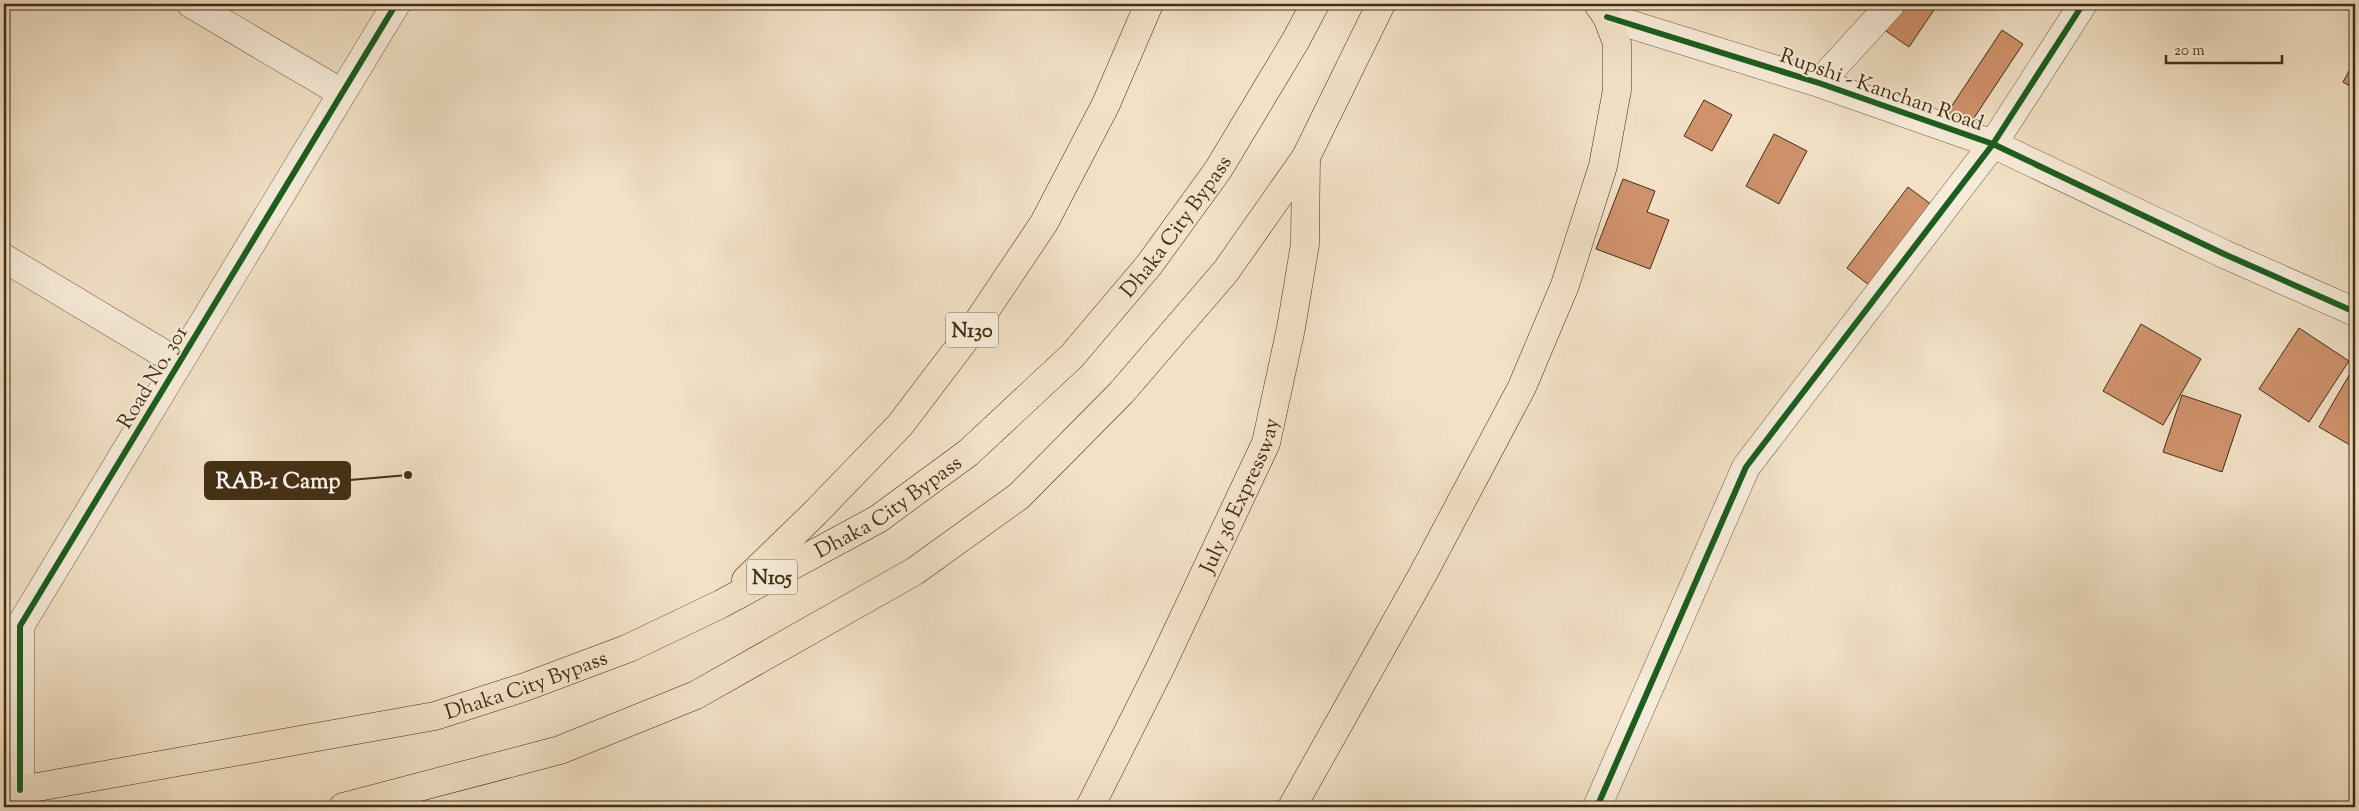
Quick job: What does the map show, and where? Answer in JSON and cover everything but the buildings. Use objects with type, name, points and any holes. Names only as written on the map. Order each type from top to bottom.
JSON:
[{"type":"main road","name":"N130","points":[[721,604],[815,513],[900,425],[973,329],[1044,223],[1106,104],[1149,4]]},
{"type":"main road","name":"Dhaka City Bypass","points":[[12,792],[435,716],[525,687],[629,648],[721,604],[878,519],[968,453],[1072,356],[1149,265],[1218,170],[1296,40],[1315,4]]},
{"type":"main road","points":[[343,807],[560,750],[696,695],[915,571],[1019,496],[1122,393],[1226,271],[1306,158],[1381,4]]},
{"type":"main road","points":[[1292,807],[1415,589],[1522,387],[1565,285],[1603,166],[1618,90],[1617,43],[1603,10]]},
{"type":"main road","name":"July 36 Expressway","points":[[1090,807],[1161,666],[1266,443],[1291,328],[1305,244],[1306,158]]},
{"type":"street","points":[[191,4],[342,92]]},
{"type":"street","name":"Road No. 301","points":[[12,792],[12,620],[179,363],[396,4]]},
{"type":"street","points":[[1819,83],[1891,4]]},
{"type":"street","points":[[1597,807],[1746,468],[1993,144],[2083,4]]},
{"type":"street","name":"Rupshi - Kanchan Road","points":[[1603,10],[1993,144],[2224,254],[2355,312]]},
{"type":"street","points":[[4,258],[179,363]]},
{"type":"cycle path","points":[[20,790],[20,626],[396,4]]},
{"type":"cycle path","points":[[1597,807],[1746,467],[1993,144],[2083,4]]},
{"type":"cycle path","points":[[1607,17],[1819,83],[1993,144],[2224,254],[2355,312]]},
{"type":"place","name":"RAB-1 Camp","points":[[408,475]]}]
